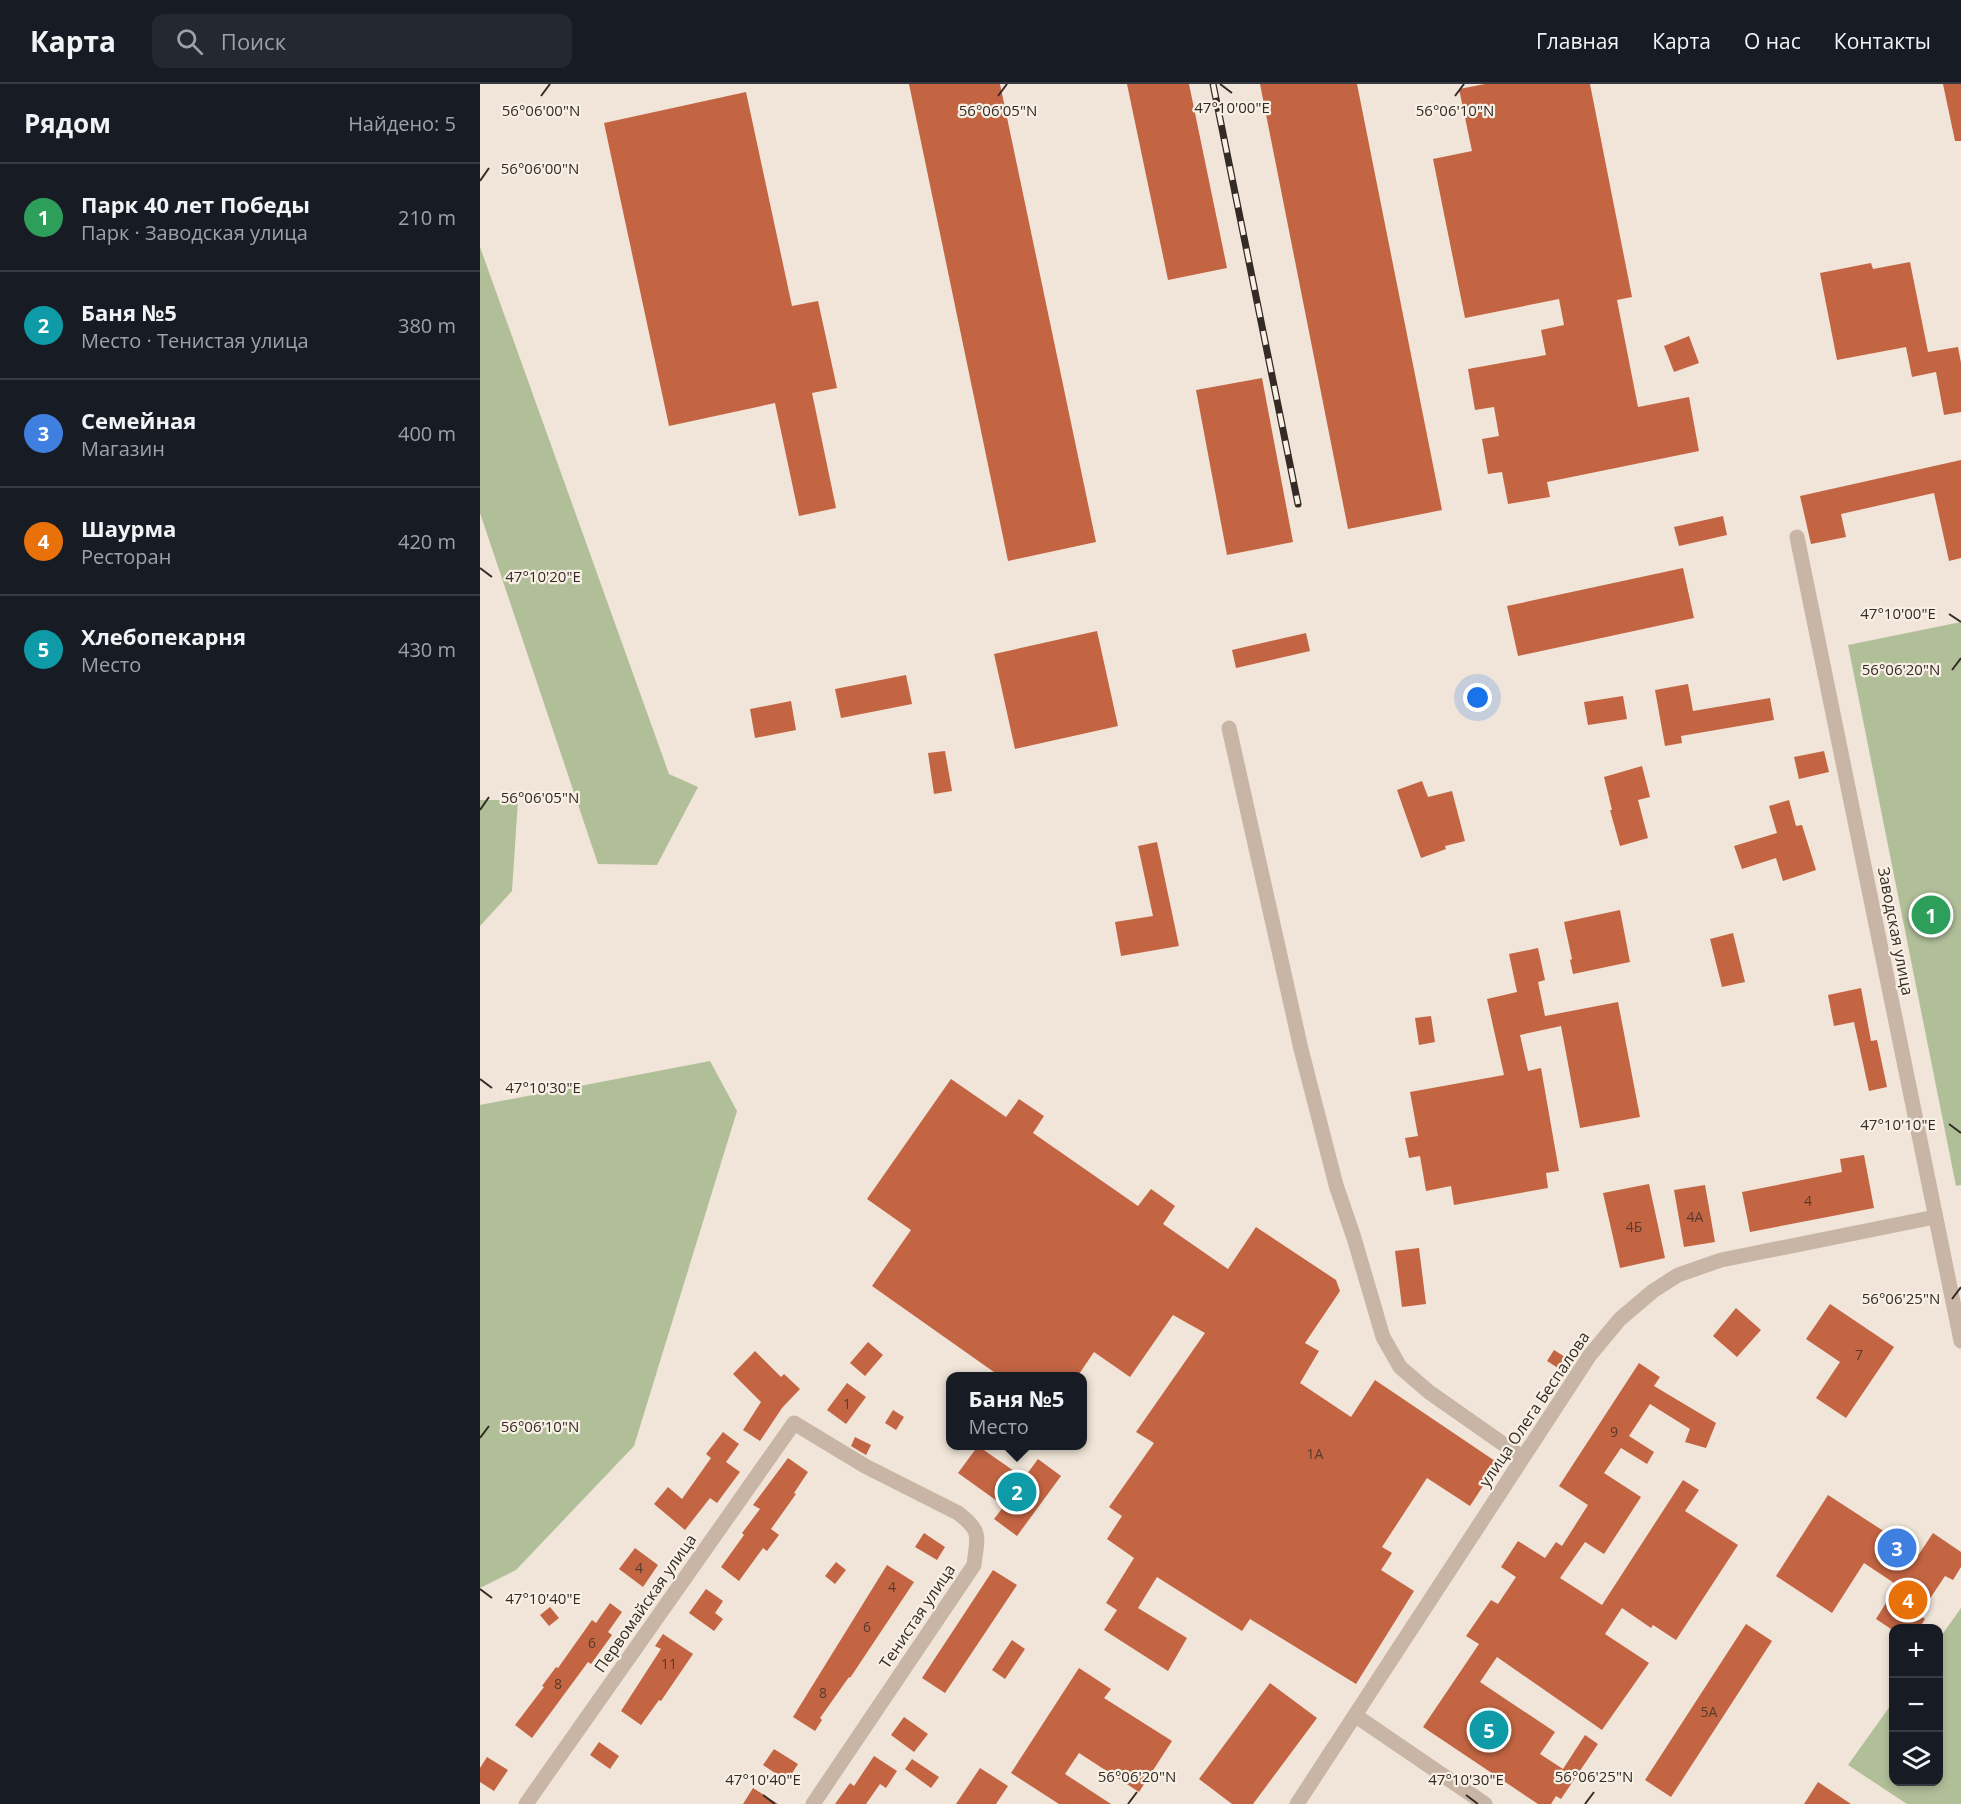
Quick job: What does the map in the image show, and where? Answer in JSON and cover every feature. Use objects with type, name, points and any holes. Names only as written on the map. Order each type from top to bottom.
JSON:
[{"type":"street","name":"Заводская улица","points":[[1797,537],[1960,1335]]},
{"type":"street","points":[[1229,728],[1301,1049],[1336,1185],[1383,1337],[1400,1367],[1429,1392],[1522,1457]]},
{"type":"street","name":"улица Олега Беспалова","points":[[1298,1804],[1522,1457],[1590,1355],[1620,1319],[1653,1291],[1678,1275],[1720,1260],[1935,1217]]},
{"type":"street","name":"Тенистая улица","points":[[794,1423],[865,1466],[958,1513],[971,1523],[977,1532],[974,1565],[813,1804]]},
{"type":"street","name":"Первомайская улица","points":[[526,1804],[794,1423]]},
{"type":"street","points":[[1356,1716],[1485,1804]]},
{"type":"green space","points":[[480,247],[669,774],[698,787],[657,865],[598,864],[480,513]]},
{"type":"green space","points":[[1961,622],[1961,1185],[1956,1186],[1848,645]]},
{"type":"green space","points":[[480,800],[518,800],[512,891],[480,926]]},
{"type":"green space","points":[[710,1061],[737,1111],[634,1446],[516,1570],[480,1588],[480,1105]]},
{"type":"green space","points":[[1961,1608],[1961,1804],[1907,1804],[1848,1765],[1889,1708],[1889,1786],[1943,1786],[1943,1633]]},
{"type":"building","points":[[909,84],[1000,84],[1096,542],[1008,561]]},
{"type":"building","points":[[1127,84],[1189,84],[1227,268],[1168,280]]},
{"type":"building","points":[[1260,84],[1357,84],[1442,510],[1348,529]]},
{"type":"building","points":[[1485,84],[1590,84],[1632,297],[1617,300],[1638,407],[1689,397],[1699,451],[1547,482],[1550,497],[1508,504],[1502,472],[1488,474],[1482,439],[1499,436],[1494,407],[1475,410],[1468,369],[1546,355],[1541,330],[1564,325],[1559,299],[1465,318],[1433,159],[1472,151],[1459,89]]},
{"type":"building","points":[[1943,84],[1961,84],[1961,141],[1955,141]]},
{"type":"building","points":[[746,92],[792,306],[818,301],[837,388],[812,393],[836,508],[799,516],[775,403],[669,426],[604,123]]},
{"type":"building","points":[[1910,262],[1928,352],[1958,347],[1961,363],[1961,412],[1944,415],[1936,372],[1912,377],[1906,347],[1837,360],[1820,273],[1871,263],[1873,269]]},
{"type":"building","points":[[1689,336],[1699,363],[1674,372],[1664,346]]},
{"type":"building","points":[[1262,378],[1293,542],[1227,555],[1196,390]]},
{"type":"building","points":[[1961,460],[1961,558],[1949,561],[1934,493],[1841,514],[1846,537],[1811,544],[1800,496]]},
{"type":"building","points":[[1723,516],[1727,535],[1679,546],[1674,527]]},
{"type":"building","points":[[1683,568],[1694,618],[1518,656],[1507,606]]},
{"type":"building","points":[[1097,631],[1118,726],[1015,749],[994,654]]},
{"type":"building","points":[[1306,633],[1310,651],[1236,668],[1232,650]]},
{"type":"building","points":[[906,675],[912,704],[841,718],[835,689]]},
{"type":"building","points":[[1688,684],[1693,711],[1770,698],[1774,720],[1681,736],[1682,743],[1665,746],[1655,690]]},
{"type":"building","points":[[1623,696],[1627,719],[1588,725],[1584,702]]},
{"type":"building","points":[[791,701],[796,730],[755,738],[750,709]]},
{"type":"building","points":[[945,751],[952,791],[934,794],[928,753]]},
{"type":"building","points":[[1824,751],[1829,772],[1799,779],[1794,757]]},
{"type":"building","points":[[1642,766],[1650,797],[1638,800],[1648,838],[1620,846],[1604,777]]},
{"type":"building","points":[[1422,781],[1428,797],[1452,791],[1465,841],[1445,846],[1446,849],[1421,858],[1397,790]]},
{"type":"building","points":[[1789,800],[1796,826],[1802,825],[1816,870],[1783,881],[1776,858],[1742,869],[1734,846],[1777,833],[1769,806]]},
{"type":"building","points":[[1157,842],[1179,946],[1121,956],[1115,922],[1153,916],[1138,846]]},
{"type":"building","points":[[1620,910],[1630,962],[1573,974],[1564,922]]},
{"type":"building","points":[[1733,933],[1745,982],[1722,987],[1710,939]]},
{"type":"building","points":[[1538,948],[1545,980],[1538,982],[1545,1016],[1618,1002],[1640,1117],[1580,1128],[1561,1026],[1520,1035],[1528,1071],[1541,1068],[1559,1171],[1546,1173],[1548,1188],[1454,1205],[1451,1186],[1426,1191],[1420,1156],[1409,1158],[1405,1138],[1418,1136],[1410,1092],[1504,1075],[1487,999],[1517,992],[1509,954]]},
{"type":"building","points":[[1861,988],[1871,1041],[1877,1040],[1887,1087],[1869,1091],[1854,1022],[1834,1026],[1828,995]]},
{"type":"building","points":[[1431,1016],[1435,1042],[1419,1045],[1415,1018]]},
{"type":"building","points":[[951,1079],[1006,1117],[1019,1099],[1044,1116],[1033,1133],[1138,1206],[1151,1189],[1175,1206],[1163,1224],[1228,1269],[1256,1227],[1336,1280],[1340,1291],[1305,1343],[1319,1351],[1300,1383],[1351,1417],[1375,1380],[1498,1463],[1470,1506],[1427,1478],[1382,1547],[1392,1553],[1381,1570],[1414,1591],[1356,1684],[1250,1619],[1242,1631],[1157,1577],[1138,1608],[1187,1638],[1168,1671],[1104,1630],[1117,1610],[1106,1603],[1134,1558],[1107,1539],[1122,1516],[1109,1507],[1154,1443],[1136,1432],[1205,1333],[1173,1315],[1130,1377],[1094,1352],[1080,1372],[994,1372],[872,1286],[911,1230],[867,1199]]},
{"type":"building","points":[[1864,1155],[1874,1208],[1750,1232],[1742,1192],[1842,1172],[1840,1159]]},
{"type":"building","points":[[1649,1184],[1665,1258],[1620,1268],[1603,1193]]},
{"type":"building","points":[[1705,1185],[1715,1242],[1684,1247],[1674,1190]]},
{"type":"building","points":[[1419,1248],[1426,1304],[1402,1307],[1395,1251]]},
{"type":"building","points":[[1830,1304],[1894,1347],[1846,1418],[1816,1398],[1840,1362],[1806,1339]]},
{"type":"building","points":[[1736,1308],[1761,1330],[1737,1357],[1713,1336]]},
{"type":"building","points":[[868,1342],[883,1355],[865,1376],[850,1363]]},
{"type":"building","points":[[1554,1350],[1565,1357],[1558,1368],[1547,1361]]},
{"type":"building","points":[[755,1351],[781,1377],[784,1374],[800,1389],[782,1408],[760,1441],[743,1430],[761,1402],[733,1374]]},
{"type":"building","points":[[1639,1363],[1660,1377],[1654,1386],[1716,1423],[1706,1448],[1685,1442],[1690,1429],[1650,1404],[1629,1436],[1654,1452],[1647,1464],[1621,1448],[1604,1473],[1641,1497],[1604,1554],[1585,1542],[1560,1578],[1602,1605],[1683,1480],[1699,1490],[1685,1511],[1738,1545],[1676,1640],[1653,1625],[1651,1628],[1622,1608],[1605,1634],[1649,1663],[1602,1730],[1497,1657],[1480,1682],[1555,1732],[1540,1754],[1563,1769],[1585,1735],[1598,1744],[1561,1799],[1556,1796],[1551,1804],[1538,1804],[1423,1727],[1479,1644],[1466,1636],[1491,1600],[1498,1604],[1516,1577],[1501,1567],[1518,1541],[1545,1558],[1556,1542],[1562,1546],[1588,1505],[1559,1486]]},
{"type":"building","points":[[847,1383],[866,1397],[846,1424],[827,1410]]},
{"type":"building","points":[[893,1410],[904,1417],[896,1430],[885,1423]]},
{"type":"building","points":[[723,1432],[739,1444],[726,1462],[740,1472],[717,1503],[710,1498],[685,1530],[654,1504],[668,1487],[682,1499],[711,1458],[706,1454]]},
{"type":"building","points":[[855,1437],[871,1445],[866,1455],[851,1446]]},
{"type":"building","points":[[975,1450],[984,1450],[1024,1478],[1038,1459],[1061,1476],[1017,1536],[994,1519],[1004,1506],[958,1473]]},
{"type":"building","points":[[788,1458],[808,1472],[794,1493],[796,1494],[771,1529],[779,1535],[767,1551],[763,1548],[739,1581],[721,1567],[760,1509],[753,1505]]},
{"type":"building","points":[[1828,1495],[1919,1554],[1933,1533],[1961,1552],[1961,1567],[1953,1580],[1945,1576],[1919,1615],[1925,1619],[1922,1624],[1889,1624],[1889,1628],[1876,1619],[1897,1585],[1864,1563],[1832,1613],[1776,1576]]},
{"type":"building","points":[[924,1533],[945,1547],[937,1560],[915,1547]]},
{"type":"building","points":[[635,1548],[658,1565],[643,1587],[619,1569]]},
{"type":"building","points":[[836,1562],[846,1570],[835,1584],[825,1576]]},
{"type":"building","points":[[887,1565],[914,1582],[850,1678],[820,1718],[822,1720],[815,1731],[793,1717]]},
{"type":"building","points":[[993,1570],[1017,1585],[945,1693],[922,1678]]},
{"type":"building","points":[[706,1589],[723,1601],[715,1613],[723,1619],[714,1631],[689,1613]]},
{"type":"building","points":[[610,1603],[622,1612],[608,1632],[612,1635],[591,1664],[588,1662],[532,1738],[515,1725],[592,1620],[596,1623]]},
{"type":"building","points":[[550,1607],[559,1618],[549,1626],[540,1615]]},
{"type":"building","points":[[1746,1624],[1772,1641],[1671,1797],[1645,1780]]},
{"type":"building","points":[[663,1634],[693,1654],[661,1701],[659,1700],[641,1725],[621,1711],[661,1649],[655,1646]]},
{"type":"building","points":[[1012,1640],[1025,1649],[1005,1679],[992,1670]]},
{"type":"building","points":[[1079,1668],[1111,1689],[1104,1698],[1172,1741],[1139,1792],[1079,1753],[1065,1774],[1111,1804],[1059,1804],[1011,1773]]},
{"type":"building","points":[[1270,1683],[1317,1718],[1253,1804],[1232,1804],[1199,1779]]},
{"type":"building","points":[[904,1717],[928,1734],[914,1752],[891,1735]]},
{"type":"building","points":[[599,1742],[619,1756],[610,1769],[590,1755]]},
{"type":"building","points":[[774,1749],[798,1764],[787,1781],[763,1765]]},
{"type":"building","points":[[874,1756],[897,1771],[886,1788],[880,1784],[866,1804],[835,1804],[850,1783],[854,1786]]},
{"type":"building","points":[[487,1757],[508,1770],[494,1791],[480,1782],[480,1768]]},
{"type":"building","points":[[912,1759],[939,1777],[931,1788],[905,1769]]},
{"type":"building","points":[[980,1768],[1008,1786],[996,1804],[956,1804]]},
{"type":"building","points":[[1818,1782],[1851,1804],[1804,1804]]},
{"type":"building","points":[[753,1788],[778,1804],[743,1804]]},
{"type":"railway","points":[[1213,84],[1298,504]]},
{"type":"place","name":"Парк 40 лет Победы","points":[[1931,915]]},
{"type":"place","name":"Баня №5","points":[[1017,1492]]},
{"type":"place","name":"Семейная","points":[[1897,1548]]},
{"type":"place","name":"Шаурма","points":[[1908,1600]]},
{"type":"place","name":"Хлебопекарня","points":[[1489,1730]]}]
